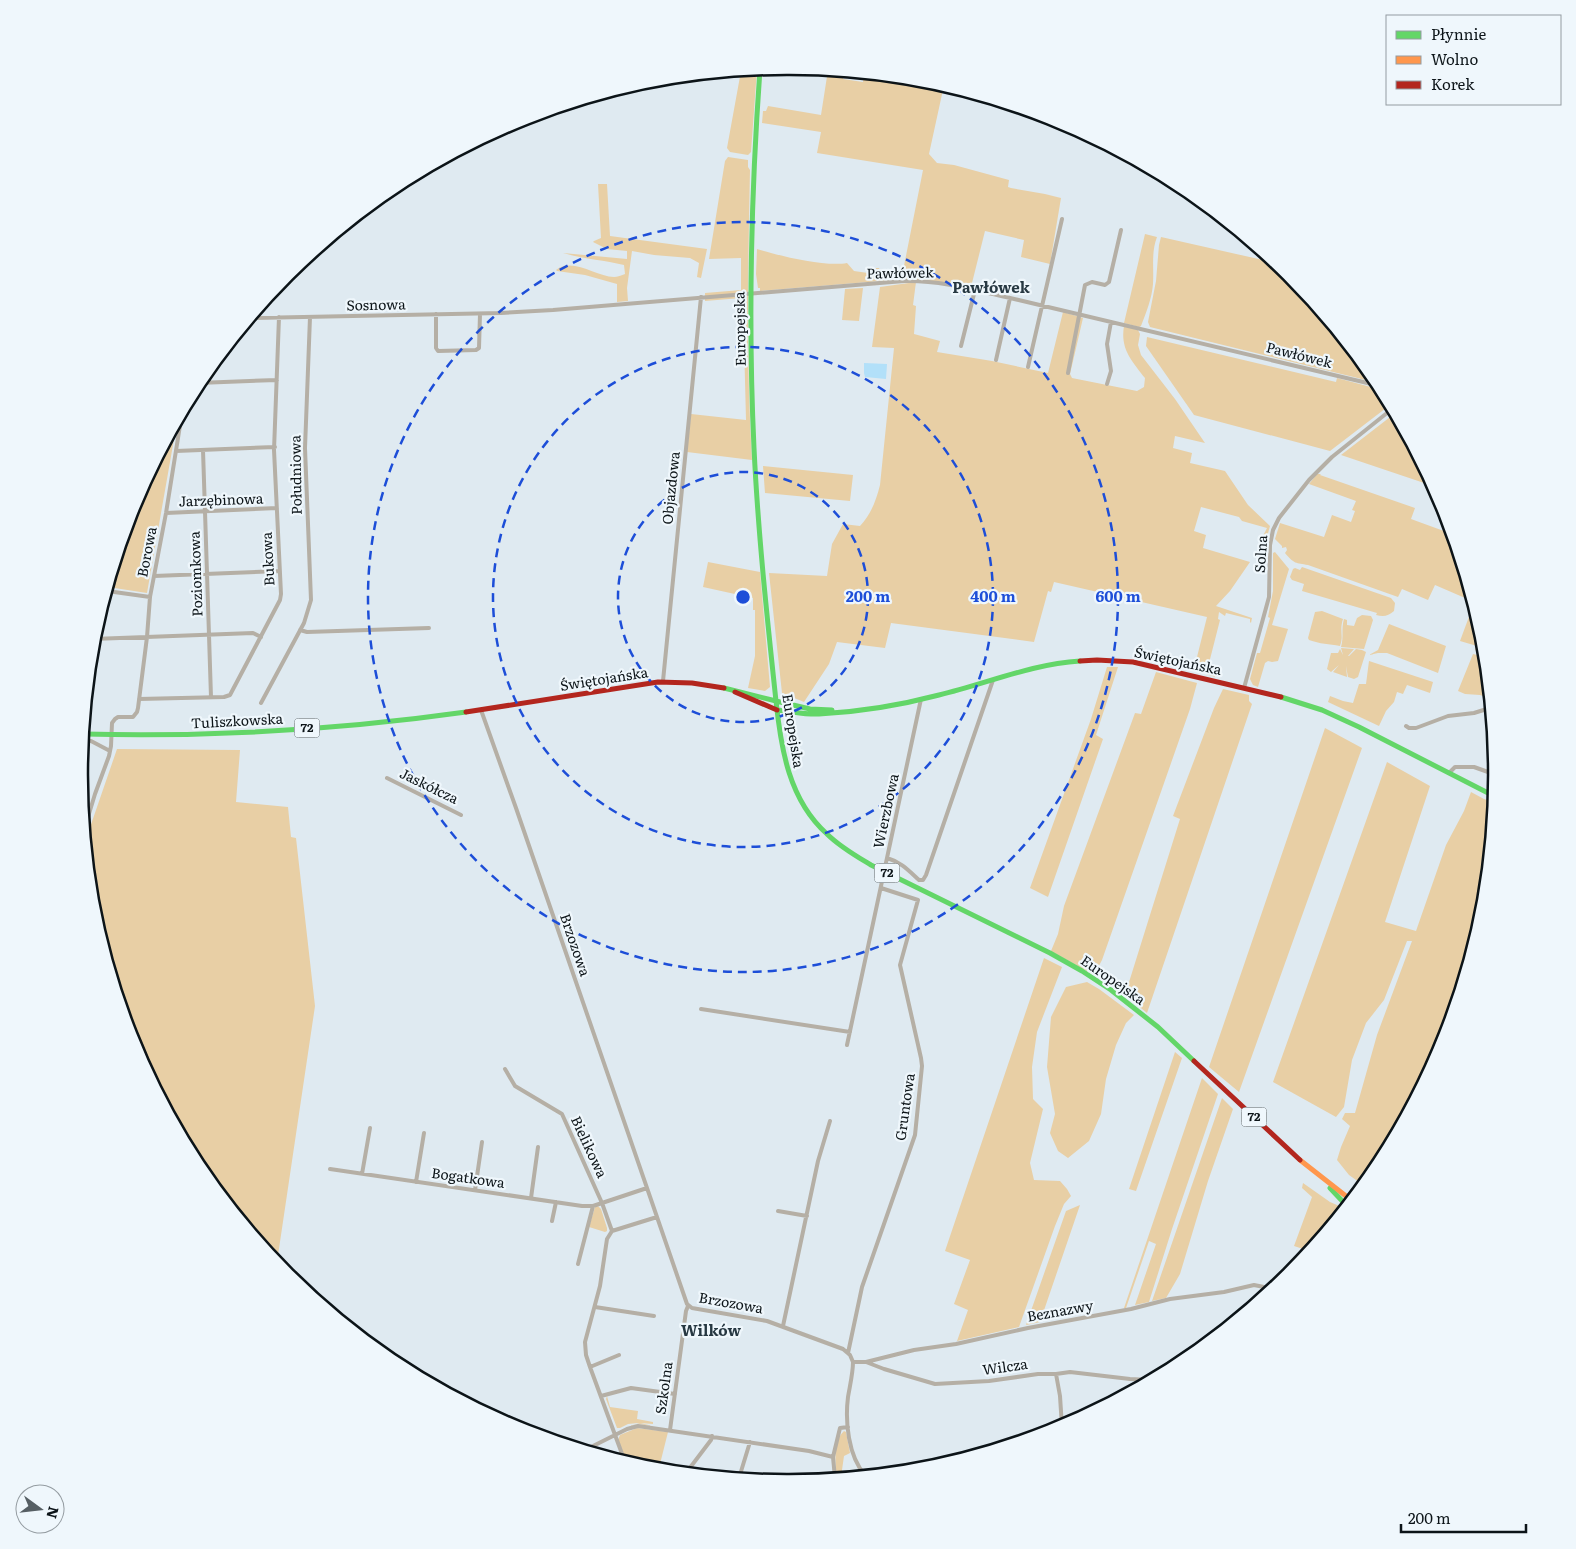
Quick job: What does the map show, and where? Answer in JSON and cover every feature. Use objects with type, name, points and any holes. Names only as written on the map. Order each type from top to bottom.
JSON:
[{"type":"main road","name":"Europejska","points":[[760,76],[753,181],[751,293],[756,481],[781,741],[790,780],[804,808],[821,829],[838,845],[853,855],[1050,953],[1111,990],[1158,1027],[1290,1151],[1346,1196]]},
{"type":"main road","name":"Świętojańska","points":[[731,690],[777,710],[810,714],[890,705],[921,699],[1052,664],[1097,660],[1142,664],[1294,700],[1322,710],[1487,793]]},
{"type":"main road","name":"Świętojańska","points":[[480,710],[663,681],[694,682],[810,709],[838,711]]},
{"type":"main road","name":"Tuliszkowska","points":[[90,734],[176,736],[248,733],[424,718],[480,710]]},
{"type":"main road","name":"72","points":[[1320,1177],[1342,1201]]},
{"type":"street","points":[[1028,367],[1062,219]]},
{"type":"street","points":[[1068,373],[1081,314],[1085,285],[1092,282],[1105,285],[1109,282],[1121,230]]},
{"type":"street","name":"Pawłówek","points":[[501,313],[912,281],[932,282],[1043,305],[1368,383]]},
{"type":"street","points":[[961,346],[975,290]]},
{"type":"street","name":"Objazdowa","points":[[663,681],[701,297]]},
{"type":"street","points":[[996,360],[1010,298]]},
{"type":"street","name":"Sosnowa","points":[[258,318],[501,313]]},
{"type":"street","points":[[436,314],[436,348],[438,351],[476,350],[479,348],[480,314]]},
{"type":"street","name":"Południowa","points":[[261,703],[300,630],[312,597],[305,448],[310,317]]},
{"type":"street","name":"Bukowa","points":[[139,699],[228,696],[232,693],[281,598],[274,447],[279,318]]},
{"type":"street","points":[[1107,384],[1111,371],[1107,344],[1112,322]]},
{"type":"street","points":[[208,383],[277,380]]},
{"type":"street","name":"Solna","points":[[1244,688],[1269,596],[1270,545],[1273,530],[1279,518],[1309,480],[1332,456],[1387,414]]},
{"type":"street","name":"Borowa","points":[[111,735],[113,721],[118,717],[133,717],[137,712],[147,637],[150,597],[179,430]]},
{"type":"street","points":[[176,452],[274,447]]},
{"type":"street","name":"Poziomkowa","points":[[203,450],[211,697]]},
{"type":"street","name":"Jarzębinowa","points":[[166,513],[277,508]]},
{"type":"street","points":[[154,576],[280,571]]},
{"type":"street","points":[[112,592],[150,597]]},
{"type":"street","points":[[300,630],[307,632],[429,628]]},
{"type":"street","points":[[102,639],[253,633],[261,637]]},
{"type":"street","points":[[887,858],[897,861],[919,880],[923,880],[926,875],[993,679]]},
{"type":"street","name":"Wierzbowa","points":[[847,1046],[921,699]]},
{"type":"street","name":"Brzozowa","points":[[480,710],[521,822],[688,1306],[783,1326],[840,1348],[848,1353]]},
{"type":"street","points":[[1406,726],[1416,728],[1448,716],[1484,710]]},
{"type":"street","points":[[90,811],[110,751],[111,735]]},
{"type":"street","points":[[89,741],[110,751]]},
{"type":"street","points":[[1449,773],[1455,767],[1474,768],[1488,772]]},
{"type":"street","name":"Jaskółcza","points":[[387,778],[461,815]]},
{"type":"street","name":"Gruntowa","points":[[848,1353],[864,1278],[915,1135],[922,1066],[900,964],[918,900],[881,888]]},
{"type":"street","points":[[702,1009],[850,1032]]},
{"type":"street","name":"Bielikowa","points":[[505,1069],[515,1086],[562,1114],[602,1203],[612,1231]]},
{"type":"street","points":[[783,1326],[818,1161],[830,1121]]},
{"type":"street","points":[[362,1174],[370,1128]]},
{"type":"street","points":[[416,1182],[424,1133]]},
{"type":"street","points":[[475,1190],[482,1142]]},
{"type":"street","points":[[531,1198],[538,1147]]},
{"type":"street","name":"Bogatkowa","points":[[330,1169],[582,1206],[593,1206],[602,1203]]},
{"type":"street","points":[[602,1203],[647,1188]]},
{"type":"street","points":[[552,1221],[556,1202]]},
{"type":"street","points":[[578,1264],[593,1206]]},
{"type":"street","points":[[778,1211],[807,1216]]},
{"type":"street","points":[[622,1454],[590,1366],[585,1346],[600,1286],[607,1239],[612,1231],[657,1217]]},
{"type":"street","name":"Beznazwy","points":[[854,1362],[866,1362],[914,1350],[956,1344],[1131,1309],[1170,1299],[1254,1286],[1263,1287]]},
{"type":"street","name":"Szkolna","points":[[688,1306],[670,1430],[809,1451],[833,1457]]},
{"type":"street","points":[[595,1307],[654,1316]]},
{"type":"street","points":[[848,1353],[854,1362],[848,1405],[848,1427],[854,1457],[862,1470]]},
{"type":"street","points":[[590,1366],[619,1355]]},
{"type":"street","name":"Wilcza","points":[[866,1362],[884,1370],[935,1384],[989,1381],[1038,1374],[1070,1372],[1138,1380]]},
{"type":"street","points":[[1056,1374],[1061,1418]]},
{"type":"street","points":[[601,1396],[631,1388],[675,1394]]},
{"type":"street","points":[[593,1446],[635,1426],[670,1430]]},
{"type":"street","points":[[835,1473],[833,1457],[840,1428],[848,1427]]},
{"type":"street","points":[[691,1467],[712,1436]]},
{"type":"street","points":[[741,1473],[750,1442]]},
{"type":"shaded area","points":[[740,76],[757,76],[751,152],[748,155],[730,152],[727,148]]},
{"type":"shaded area","points":[[827,76],[843,77],[843,79],[863,82],[863,79],[879,81],[942,92],[929,154],[937,163],[954,165],[1009,180],[1008,187],[1011,188],[1061,198],[1050,264],[1021,257],[1024,240],[985,231],[971,287],[905,279],[760,291],[756,274],[757,249],[790,258],[815,262],[847,263],[854,271],[868,273],[874,268],[879,268],[883,278],[902,276],[923,170],[817,153],[821,132],[762,123],[763,111],[766,111],[768,106],[821,115]]},
{"type":"shaded area","points":[[728,157],[748,160],[750,170],[748,351],[752,460],[687,452],[691,414],[746,420],[743,302],[741,298],[705,301],[705,293],[741,290],[741,258],[709,259],[725,161]]},
{"type":"shaded area","points":[[598,184],[607,184],[610,236],[707,249],[701,278],[697,277],[699,263],[690,258],[632,251],[627,288],[628,301],[617,302],[617,284],[585,275],[557,271],[563,267],[570,266],[607,276],[615,277],[625,274],[624,265],[563,253],[627,259],[627,251],[607,249],[593,242],[601,238]]},
{"type":"shaded area","points":[[1145,234],[1157,237],[1153,254],[1151,295],[1143,321],[1139,327],[1124,323]]},
{"type":"shaded area","points":[[1161,237],[1261,259],[1314,313],[1366,380],[1150,327],[1148,322],[1156,281]]},
{"type":"shaded area","points":[[916,282],[913,305],[916,306],[914,334],[940,341],[937,352],[1048,373],[1063,312],[1083,318],[1070,374],[1072,378],[1137,391],[1144,387],[1145,378],[1125,348],[1123,334],[1124,326],[1138,330],[1140,334],[1138,345],[1141,355],[1175,399],[1205,443],[1175,436],[1173,448],[1192,453],[1190,463],[1225,471],[1248,505],[1270,526],[1265,544],[1259,544],[1267,528],[1242,521],[1239,517],[1201,507],[1194,531],[1206,535],[1203,548],[1250,562],[1230,591],[1216,606],[1252,618],[1251,623],[1250,619],[1226,613],[1225,616],[1219,612],[1218,619],[1220,620],[1207,671],[1215,674],[1215,677],[1194,669],[1207,617],[1054,582],[1051,592],[1048,591],[1034,642],[891,623],[885,648],[837,642],[829,664],[804,702],[782,693],[769,573],[827,576],[832,544],[843,524],[860,526],[873,507],[880,485],[894,348],[872,347],[880,287]]},
{"type":"shaded area","points":[[863,288],[859,321],[842,320],[845,289]]},
{"type":"shaded area","points":[[1147,337],[1336,382],[1337,378],[1371,387],[1384,409],[1330,451],[1194,415],[1146,346]]},
{"type":"shaded area","points":[[1389,418],[1423,483],[1341,455]]},
{"type":"shaded area","points":[[174,441],[147,593],[114,588],[142,507]]},
{"type":"shaded area","points":[[763,466],[853,475],[850,501],[765,493]]},
{"type":"shaded area","points":[[1317,474],[1321,474],[1415,508],[1411,519],[1443,531],[1465,598],[1435,585],[1428,600],[1402,589],[1398,597],[1295,562],[1285,553],[1286,547],[1282,548],[1275,539],[1280,523],[1324,537],[1332,515],[1351,522],[1355,511],[1352,510],[1356,501],[1309,484]]},
{"type":"shaded area","points":[[1275,552],[1289,569],[1272,625],[1288,629],[1278,661],[1268,661],[1265,663],[1258,687],[1253,685],[1250,679],[1270,618],[1268,617],[1273,591],[1273,553]]},
{"type":"shaded area","points":[[708,562],[760,572],[770,687],[765,691],[748,688],[755,656],[755,610],[753,610],[753,598],[703,587]]},
{"type":"shaded area","points":[[1302,567],[1391,598],[1395,603],[1394,611],[1386,616],[1376,615],[1377,613],[1302,591],[1304,584],[1292,580],[1290,577],[1293,569],[1300,570]]},
{"type":"shaded area","points":[[1322,611],[1343,619],[1340,646],[1309,640],[1315,612]]},
{"type":"shaded area","points":[[1362,615],[1371,616],[1373,620],[1364,649],[1341,647],[1344,619],[1347,620],[1347,625],[1354,626],[1357,618]]},
{"type":"shaded area","points":[[1469,616],[1475,646],[1460,641]]},
{"type":"shaded area","points":[[1389,624],[1446,646],[1438,673],[1387,653],[1369,655],[1378,650]]},
{"type":"shaded area","points":[[1341,648],[1354,649],[1348,656],[1356,649],[1366,652],[1358,677],[1354,679],[1348,677],[1346,666],[1347,677],[1333,672],[1339,665],[1331,672],[1327,669],[1331,653],[1338,653],[1340,649],[1343,655]]},
{"type":"shaded area","points":[[1473,654],[1477,655],[1483,696],[1465,694],[1458,691]]},
{"type":"shaded area","points":[[1369,661],[1433,682],[1430,693],[1407,685],[1403,694],[1397,692],[1394,702],[1386,711],[1379,726],[1328,702],[1330,696],[1353,703],[1359,684],[1366,684]]},
{"type":"shaded area","points":[[1107,667],[1118,667],[1096,735],[1103,739],[1048,897],[1030,888],[1091,719]]},
{"type":"shaded area","points":[[1156,672],[1197,683],[1190,709],[1102,960],[1094,975],[1051,951],[1058,934],[1064,906],[1135,713],[1141,714]]},
{"type":"shaded area","points":[[1223,689],[1249,695],[1249,701],[1252,704],[1147,1013],[1125,995],[1180,819],[1173,816]]},
{"type":"shaded area","points":[[1325,728],[1362,748],[1239,1092],[1209,1067]]},
{"type":"shaded area","points":[[117,749],[240,750],[236,802],[288,807],[291,837],[296,838],[315,1006],[278,1253],[233,1200],[206,1163],[182,1124],[142,1042],[112,956],[94,866],[91,826]]},
{"type":"shaded area","points":[[1387,762],[1430,786],[1385,922],[1416,931],[1446,845],[1464,811],[1471,792],[1487,800],[1482,866],[1474,911],[1464,956],[1450,999],[1434,1042],[1415,1084],[1394,1124],[1357,1181],[1349,1175],[1337,1160],[1350,1126],[1342,1119],[1345,1113],[1355,1113],[1377,1035],[1412,941],[1407,941],[1384,1000],[1366,1023],[1352,1060],[1344,1107],[1336,1117],[1273,1082]]},
{"type":"shaded area","points":[[1044,958],[1062,967],[1037,1032],[1032,1067],[1033,1099],[1043,1109],[1030,1163],[1034,1180],[1060,1181],[1071,1196],[1064,1204],[1055,1226],[1019,1327],[957,1341],[968,1310],[954,1304],[970,1260],[945,1251]]},
{"type":"shaded area","points":[[1087,982],[1134,1015],[1126,1023],[1116,1045],[1106,1079],[1101,1114],[1089,1141],[1068,1158],[1058,1151],[1050,1133],[1055,1114],[1047,1067],[1051,1017],[1066,987]]},
{"type":"shaded area","points":[[1175,1052],[1182,1058],[1136,1191],[1129,1189]]},
{"type":"shaded area","points":[[1202,1078],[1218,1094],[1149,1302],[1135,1305],[1156,1244],[1149,1241],[1126,1308],[1124,1308]]},
{"type":"shaded area","points":[[1222,1098],[1233,1109],[1208,1181],[1180,1274],[1166,1298],[1152,1301]]},
{"type":"shaded area","points":[[1303,1183],[1338,1206],[1302,1249],[1294,1246],[1312,1197],[1302,1188]]},
{"type":"shaded area","points":[[1080,1205],[1040,1322],[1026,1325],[1066,1211]]},
{"type":"shaded area","points":[[598,1206],[601,1209],[607,1228],[605,1232],[589,1227],[595,1207]]},
{"type":"shaded area","points":[[607,1396],[610,1407],[638,1411],[637,1419],[653,1422],[653,1424],[628,1424],[617,1428],[606,1399]]},
{"type":"shaded area","points":[[637,1428],[668,1432],[660,1462],[624,1454],[618,1440],[620,1435]]},
{"type":"shaded area","points":[[844,1431],[846,1432],[850,1453],[844,1456],[842,1472],[837,1473],[836,1446],[840,1435]]},
{"type":"water","points":[[864,363],[887,364],[886,379],[865,377]]},
{"type":"traffic: fast","points":[[760,76],[751,258],[752,401],[760,543],[776,701],[810,709],[832,710]]},
{"type":"traffic: fast","points":[[777,710],[814,714],[880,708],[957,691],[1044,666],[1080,661]]},
{"type":"traffic: fast","points":[[724,688],[776,701],[784,755],[795,790],[814,820],[837,843],[871,865],[1050,953],[1082,971],[1111,990],[1158,1027],[1194,1061]]},
{"type":"traffic: fast","points":[[1281,697],[1322,710],[1359,727],[1487,793]]},
{"type":"traffic: fast","points":[[90,734],[132,735],[275,731],[323,728],[466,712]]},
{"type":"traffic: fast","points":[[1330,1188],[1342,1201]]},
{"type":"traffic: slow","points":[[1300,1160],[1346,1196]]},
{"type":"traffic: jam","points":[[1080,661],[1133,662],[1281,697]]},
{"type":"traffic: jam","points":[[466,712],[658,682],[692,683],[724,688]]},
{"type":"traffic: jam","points":[[735,692],[777,710]]},
{"type":"traffic: jam","points":[[1194,1061],[1300,1160]]},
{"type":"district","name":"Pawłówek","points":[[991,288]]},
{"type":"district","name":"Wilków","points":[[711,1331]]}]
